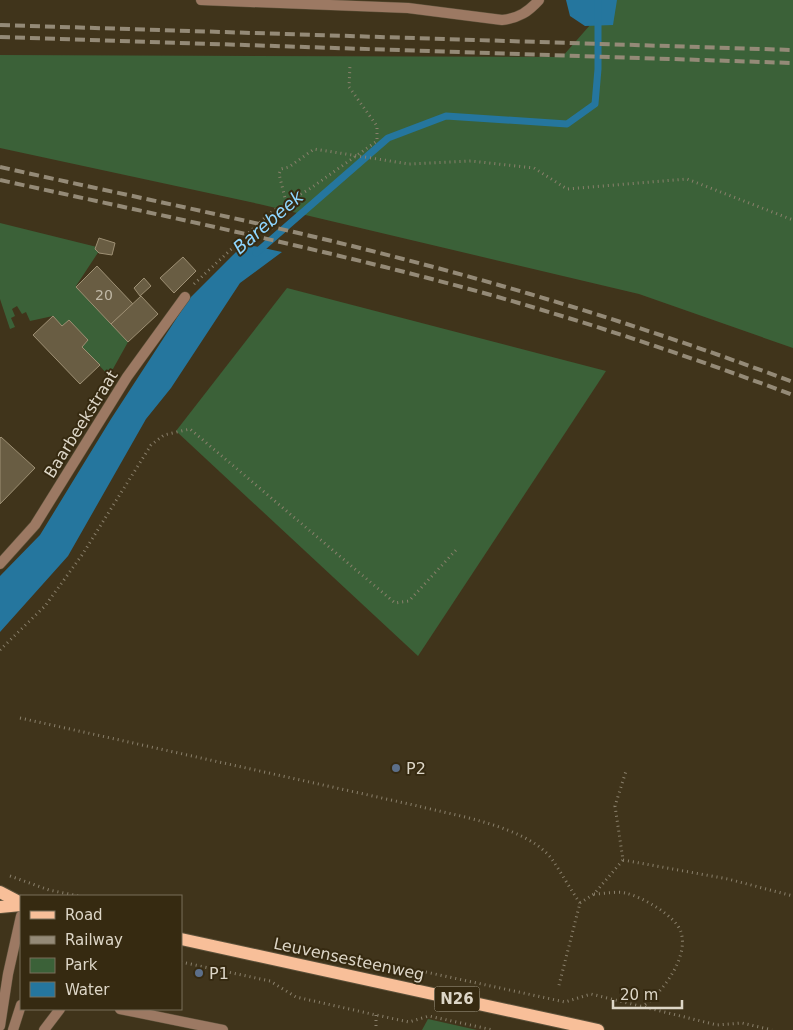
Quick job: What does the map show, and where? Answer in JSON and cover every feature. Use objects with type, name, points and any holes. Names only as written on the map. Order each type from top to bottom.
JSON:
[{"type":"main road","points":[[0,892],[20,903]]},
{"type":"main road","points":[[0,908],[20,904]]},
{"type":"main road","name":"Leuvensesteenweg","points":[[182,939],[598,1030]]},
{"type":"street","points":[[201,0],[399,8],[502,20],[515,18],[529,10],[539,0]]},
{"type":"street","name":"Baarbeekstraat","points":[[0,564],[35,525],[127,378],[185,297]]},
{"type":"street","points":[[0,1026],[8,974],[20,920]]},
{"type":"street","points":[[0,962],[8,974]]},
{"type":"street","points":[[13,1030],[20,1009]]},
{"type":"street","points":[[44,1030],[59,1010]]},
{"type":"street","points":[[125,1010],[223,1030]]},
{"type":"path","points":[[185,297],[196,281],[239,239],[286,202],[311,188],[377,141],[377,126],[349,87],[350,65]]},
{"type":"path","points":[[286,202],[279,174],[284,167],[289,166],[314,149],[409,164],[471,161],[534,168],[567,189],[688,180],[793,220]]},
{"type":"path","points":[[0,650],[45,606],[82,555],[151,445],[164,435],[190,429],[395,603],[409,601],[456,550]]},
{"type":"path","points":[[20,718],[418,806],[476,820],[520,834],[550,857],[580,903]]},
{"type":"path","points":[[558,989],[580,903],[594,894],[623,860],[615,806],[626,772]]},
{"type":"path","points":[[623,860],[728,880],[793,896]]},
{"type":"path","points":[[9,876],[49,890],[74,895]]},
{"type":"path","points":[[594,894],[624,892],[646,901],[669,916],[681,932],[681,959],[655,998],[642,1007]]},
{"type":"path","points":[[182,962],[270,981],[296,997],[376,1015],[409,1022],[428,1016],[493,1030]]},
{"type":"path","points":[[419,970],[565,1002],[591,994],[717,1025],[742,1023],[772,1030]]},
{"type":"path","points":[[376,1015],[376,1030]]},
{"type":"green space","points":[[612,0],[793,0],[793,348],[639,294],[259,204],[0,148],[0,55],[562,57]]},
{"type":"green space","points":[[0,223],[101,248],[76,286],[128,342],[109,376],[82,347],[88,340],[69,321],[62,326],[53,316],[30,321],[26,312],[22,314],[17,306],[12,309],[15,316],[11,318],[15,327],[10,329],[0,299]]},
{"type":"green space","points":[[287,288],[606,371],[418,656],[176,431]]},
{"type":"green space","points":[[428,1019],[477,1030],[422,1030]]},
{"type":"water","points":[[566,0],[617,0],[613,25],[585,26],[570,16]]},
{"type":"water","points":[[244,244],[282,252],[240,283],[171,388],[146,419],[68,556],[0,632],[0,576],[40,535],[111,419],[189,299]]},
{"type":"building","points":[[99,238],[115,243],[112,255],[99,253],[95,249]]},
{"type":"building","points":[[183,257],[196,271],[174,293],[160,278]]},
{"type":"building","points":[[97,266],[133,304],[111,324],[76,287]]},
{"type":"building","points":[[144,278],[151,286],[140,296],[134,288]]},
{"type":"building","points":[[141,296],[158,314],[128,342],[111,324]]},
{"type":"building","points":[[53,316],[62,326],[69,320],[88,340],[82,347],[100,365],[80,384],[33,335]]},
{"type":"building","points":[[0,438],[35,468],[0,504]]},
{"type":"waterway","name":"Barebeek","points":[[256,253],[388,138],[446,116],[567,124],[595,104],[598,69],[598,0]]},
{"type":"railway","points":[[0,25],[793,50]]},
{"type":"railway","points":[[0,37],[793,63]]},
{"type":"railway","points":[[0,167],[303,234],[452,272],[600,315],[697,347],[793,382]]},
{"type":"railway","points":[[0,180],[308,248],[491,295],[643,342],[793,395]]},
{"type":"place","name":"P2","points":[[396,768]]},
{"type":"place","name":"P1","points":[[199,973]]}]
